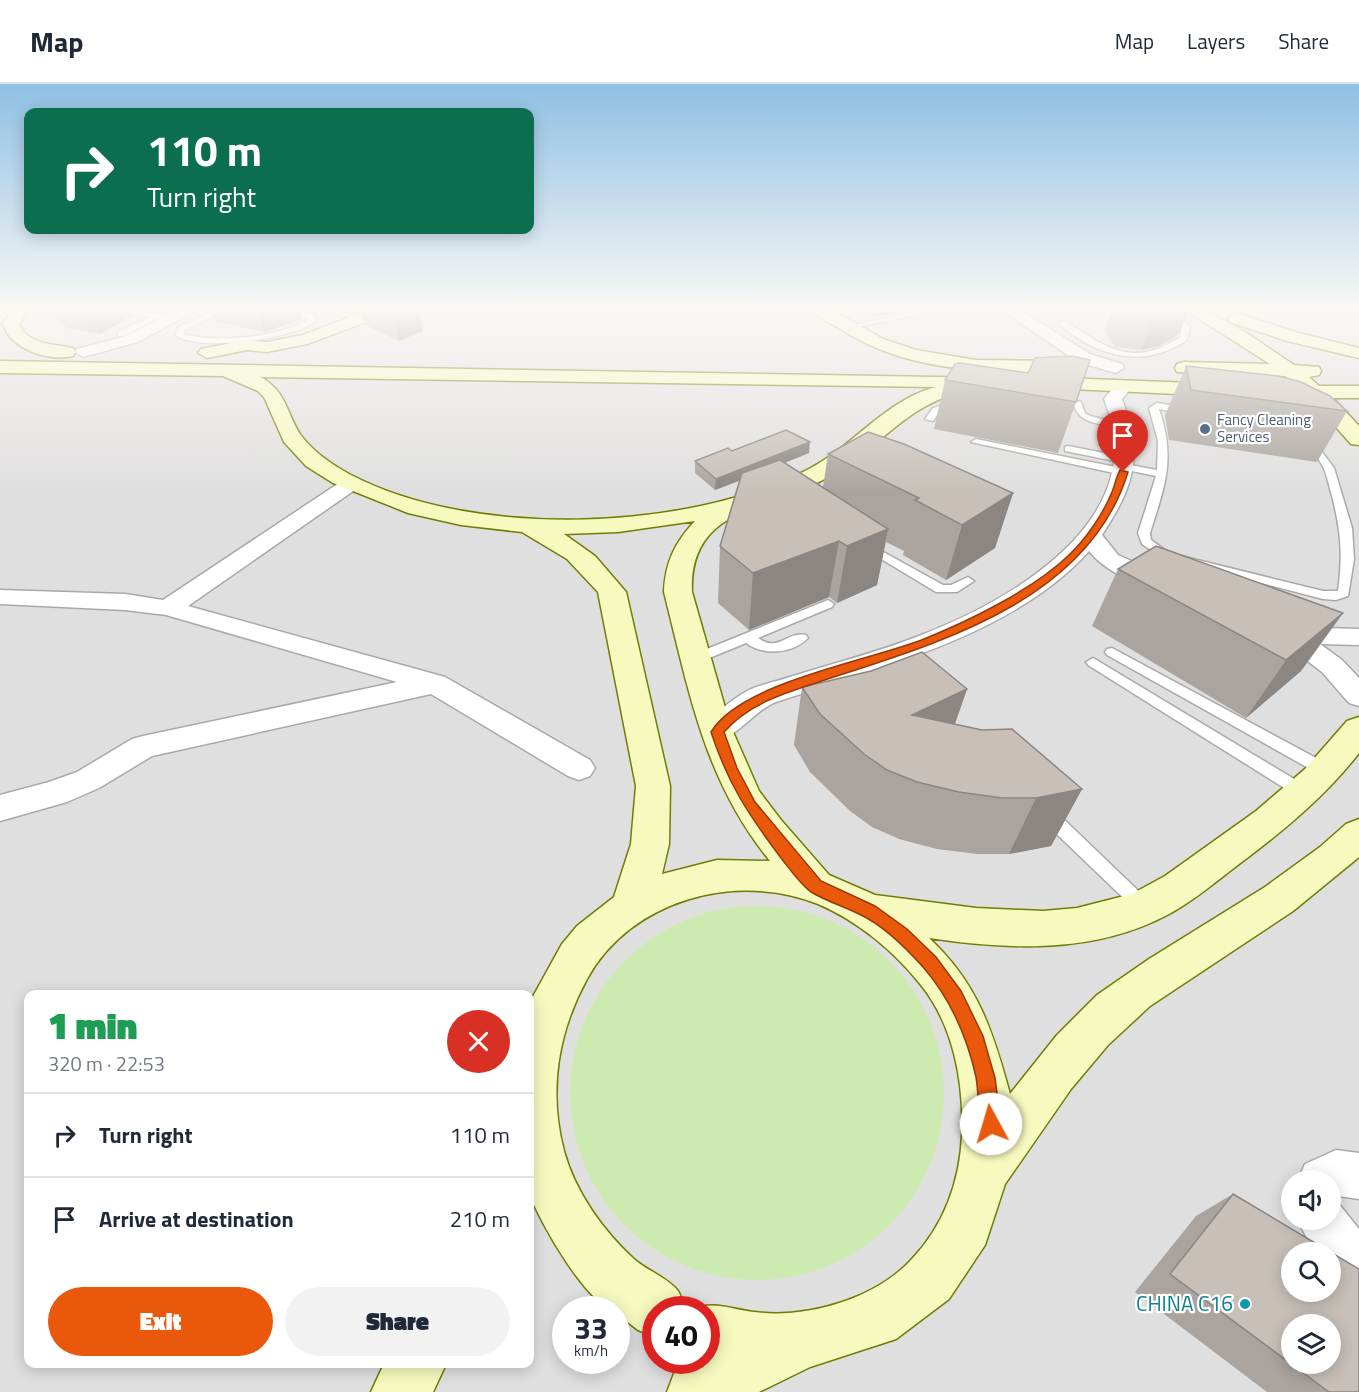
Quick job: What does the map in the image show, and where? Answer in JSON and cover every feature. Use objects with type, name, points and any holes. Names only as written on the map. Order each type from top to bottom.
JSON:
[{"type":"street","points":[[227,371],[268,388],[277,400],[286,430],[294,442],[319,465],[352,483],[395,501],[441,514],[524,525],[631,522],[782,495],[834,469],[899,410],[923,396],[970,386],[1066,378],[1310,377]]},
{"type":"street","points":[[592,371],[1018,382],[1119,377],[1135,371]]},
{"type":"street","points":[[1052,371],[1119,377],[1176,389],[1236,393]]},
{"type":"street","points":[[1108,371],[1119,377]]},
{"type":"street","points":[[1227,371],[1310,377]]},
{"type":"street","points":[[1300,371],[1354,397]]},
{"type":"street","points":[[1302,371],[1310,377],[1359,441]]},
{"type":"street","points":[[717,732],[729,719],[759,698],[889,665],[928,642],[985,616],[1061,568],[1091,536],[1117,493],[1124,466],[1122,425],[1113,399],[1119,377]]},
{"type":"street","points":[[1310,377],[1261,396],[1305,414],[1359,441]]},
{"type":"street","points":[[168,608],[352,483]]},
{"type":"street","points":[[730,506],[693,537],[679,563],[678,592],[717,732],[730,768],[750,806],[779,845],[815,886]]},
{"type":"street","points":[[524,525],[552,537],[577,552],[597,570],[612,592],[653,786],[650,844],[642,876],[628,909]]},
{"type":"street","points":[[1091,536],[1100,551],[1109,559],[1135,573],[1178,590]]},
{"type":"street","points":[[1061,568],[1089,566],[1135,573]]},
{"type":"street","points":[[0,597],[125,602],[168,608],[435,684],[579,768]]},
{"type":"street","points":[[1359,637],[1323,636],[1271,625],[1324,659],[1359,696]]},
{"type":"street","points":[[0,808],[56,793],[88,780],[143,747],[435,684]]},
{"type":"street","points":[[869,911],[984,928],[1019,930],[1085,924],[1144,907],[1168,895],[1261,829],[1314,781],[1359,729]]},
{"type":"street","points":[[986,1170],[1023,1114],[1054,1073],[1100,1023],[1135,993],[1263,912],[1359,834]]},
{"type":"street","points":[[534,1060],[538,1037],[548,1005],[563,975],[582,950],[603,928],[628,909],[678,885],[704,878],[760,875],[815,886],[869,911],[902,934],[930,963],[955,997],[974,1036],[986,1078],[991,1124],[986,1170],[975,1208],[957,1244],[932,1277],[901,1304],[855,1329],[803,1341],[753,1342],[720,1334]]},
{"type":"street","points":[[534,1128],[539,1154],[555,1198],[580,1240],[614,1278],[642,1298]]},
{"type":"street","points":[[1341,1174],[1359,1176]]},
{"type":"street","points":[[1328,1230],[1335,1240],[1359,1260]]},
{"type":"street","points":[[696,1392],[803,1341]]},
{"type":"street","points":[[400,1392],[415,1368]]},
{"type":"lane","points":[[1045,400],[1074,402],[1080,406],[1084,416],[1122,425]]},
{"type":"lane","points":[[930,419],[933,413],[940,408],[966,405]]},
{"type":"lane","points":[[1157,406],[1260,421],[1300,436],[1324,459],[1340,498],[1346,528],[1348,558],[1344,593],[1336,596],[1323,595],[1157,551],[1146,542],[1144,533],[1163,474],[1164,447],[1154,408],[1157,406]]},
{"type":"lane","points":[[976,442],[1163,474]]},
{"type":"lane","points":[[1068,449],[1124,466]]},
{"type":"lane","points":[[859,541],[940,589],[953,590],[968,581]]},
{"type":"lane","points":[[697,658],[828,604]]},
{"type":"lane","points":[[748,637],[761,647],[771,649],[801,638]]},
{"type":"lane","points":[[1112,652],[1314,781]]},
{"type":"lane","points":[[1093,662],[1314,781]]},
{"type":"lane","points":[[1036,804],[1144,907]]},
{"type":"shaded area","points":[[0,371],[1359,371],[1359,1392],[0,1392]]},
{"type":"green space","points":[[757,906],[794,909],[829,920],[876,948],[902,974],[930,1021],[941,1056],[944,1093],[941,1130],[930,1165],[902,1212],[876,1238],[829,1266],[794,1277],[757,1280],[720,1277],[685,1266],[638,1238],[612,1212],[584,1165],[573,1130],[570,1093],[573,1056],[584,1021],[612,974],[638,948],[685,920],[720,909]]},
{"type":"building","points":[[951,371],[1028,373],[1029,371],[1086,371],[1076,402],[945,380]]},
{"type":"building","points":[[1187,371],[1232,371],[1278,376],[1301,382],[1330,396],[1347,411],[1191,390]]},
{"type":"building","points":[[786,430],[810,442],[716,479],[695,461],[728,448],[732,451]]},
{"type":"building","points":[[868,432],[904,444],[1013,493],[962,525],[915,500],[919,498],[828,454]]},
{"type":"building","points":[[780,460],[888,529],[847,546],[839,541],[753,573],[720,546],[742,473]]},
{"type":"building","points":[[1156,546],[1343,613],[1286,660],[1118,569]]},
{"type":"building","points":[[922,652],[967,689],[912,715],[982,730],[1012,729],[1082,789],[1036,798],[1002,798],[959,792],[917,782],[887,770],[864,754],[820,714],[802,687],[871,671]]},
{"type":"building","points":[[1233,1194],[1281,1223],[1281,1230],[1293,1230],[1314,1242],[1281,1242],[1281,1302],[1341,1302],[1341,1258],[1359,1269],[1359,1392],[1329,1392],[1305,1374],[1341,1374],[1341,1314],[1281,1314],[1281,1356],[1170,1274]]},
{"type":"place","name":"Fancy Cleaning Services","points":[[1205,429]]},
{"type":"place","name":"CHINA C16","points":[[1245,1304]]},
{"type":"route","points":[[991,1124],[986,1078],[974,1036],[955,997],[930,963],[902,934],[869,911],[815,886],[779,845],[750,806],[730,768],[717,732],[743,707],[759,698],[777,690],[883,659],[928,642],[985,616],[1047,578],[1073,558],[1091,536],[1117,493],[1123,472]]}]
